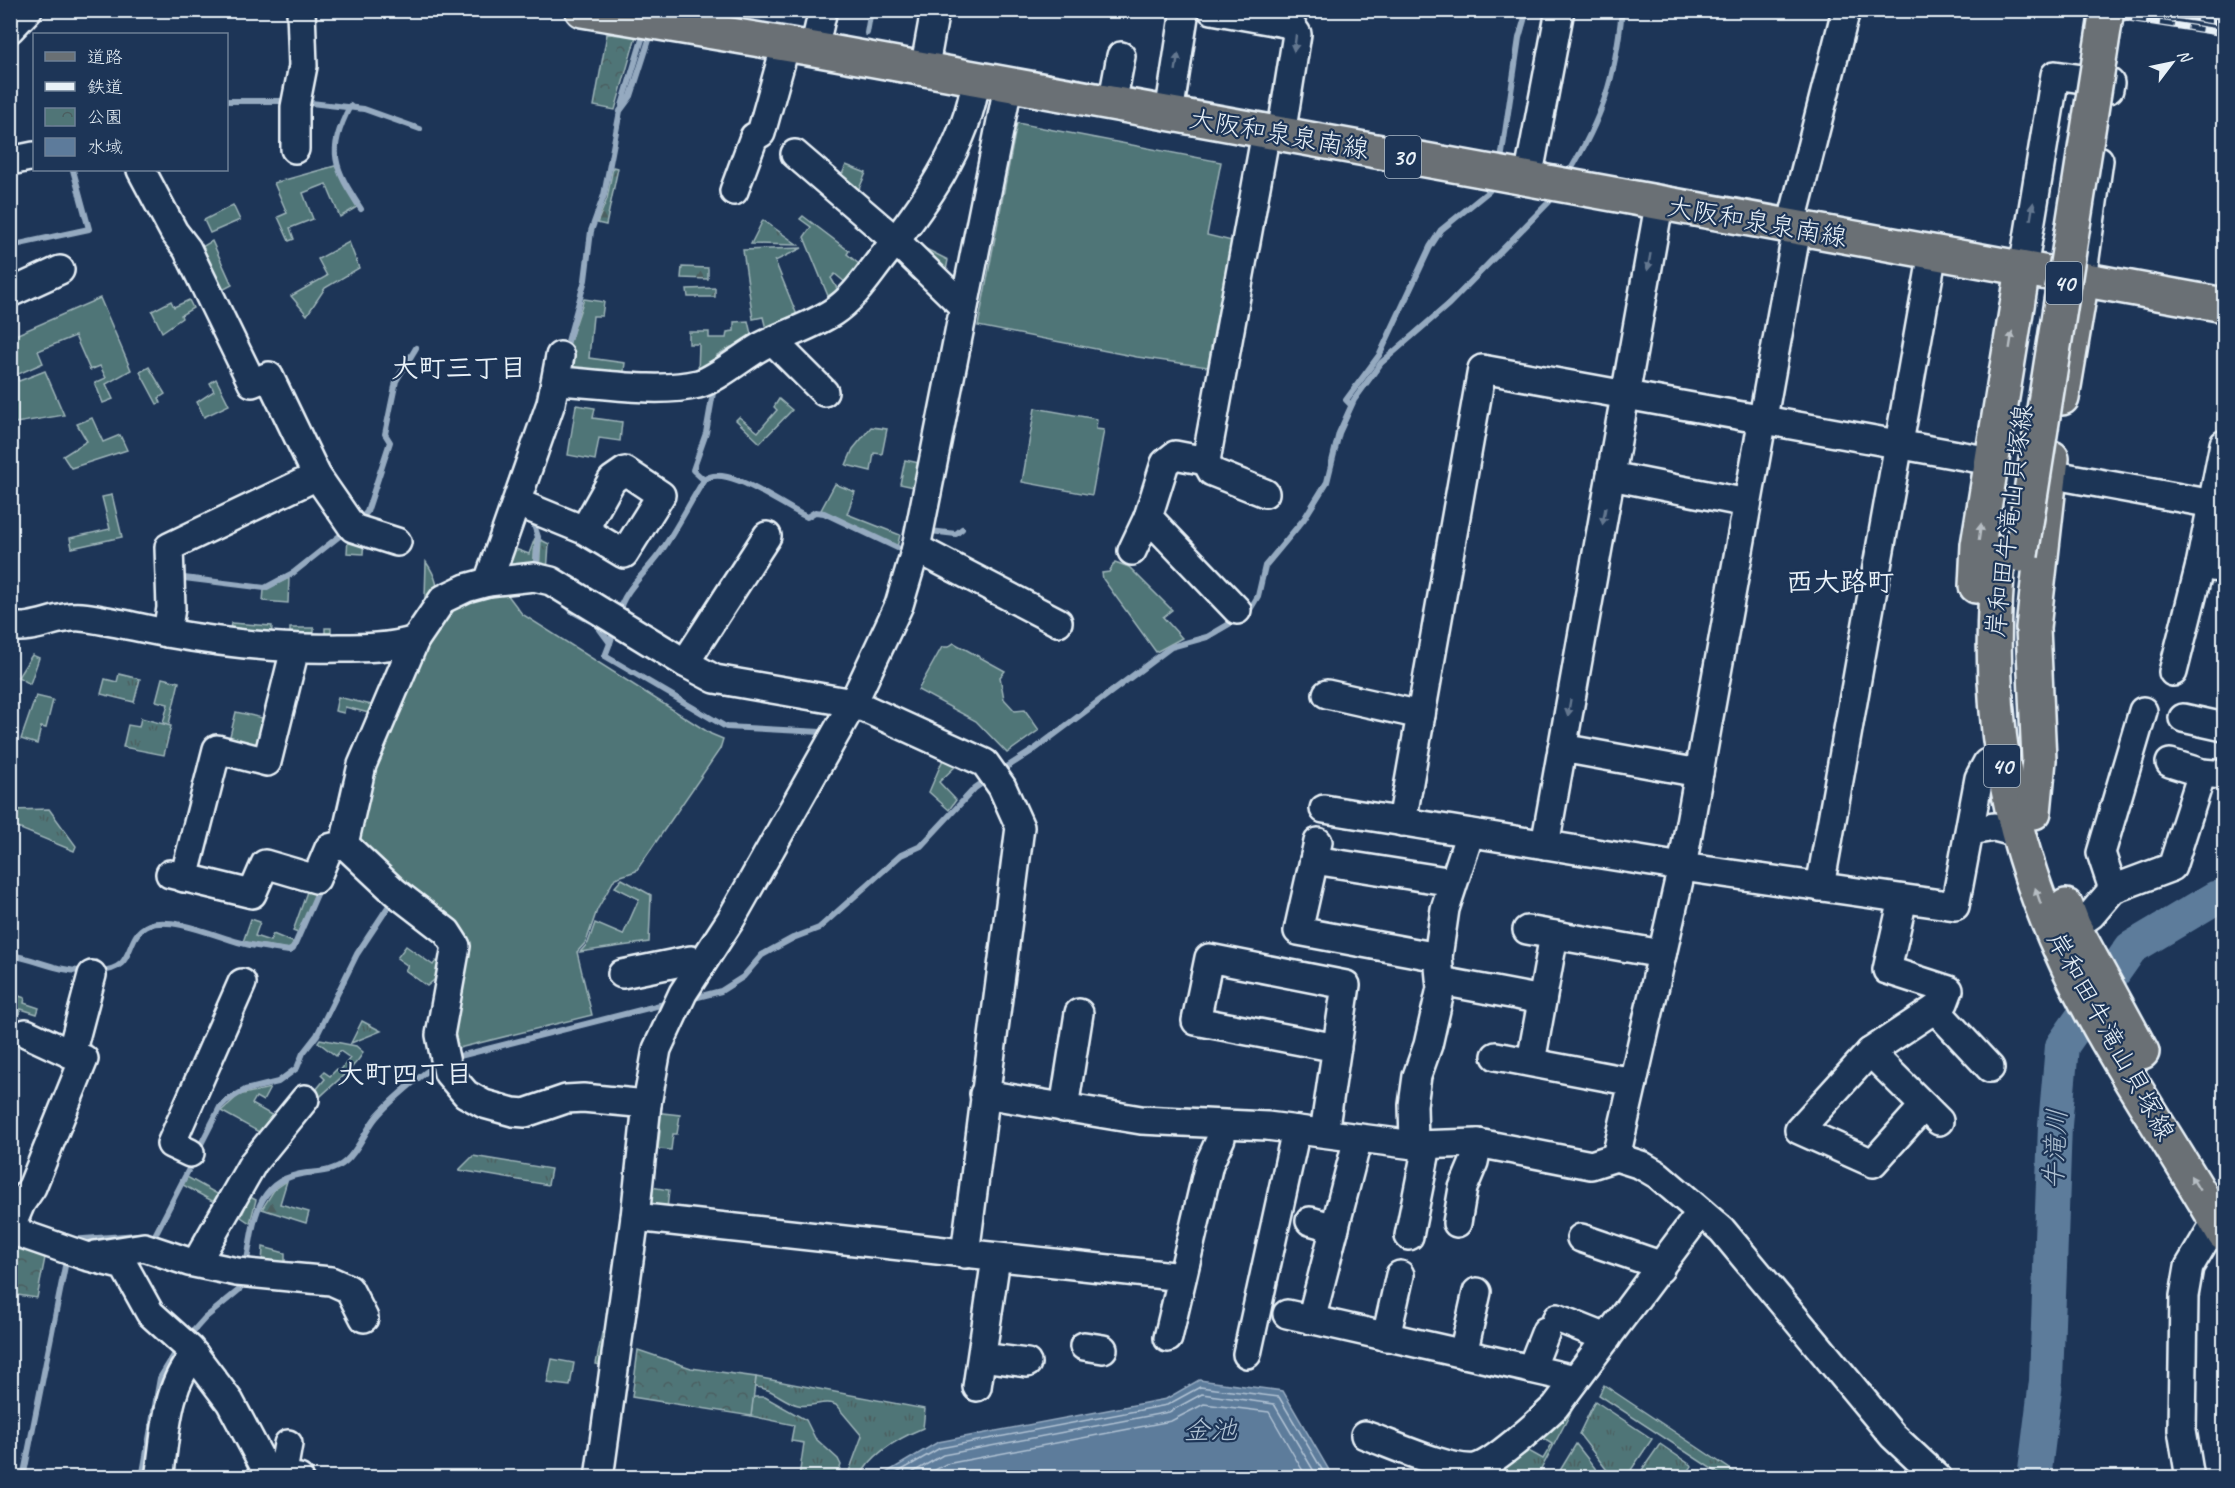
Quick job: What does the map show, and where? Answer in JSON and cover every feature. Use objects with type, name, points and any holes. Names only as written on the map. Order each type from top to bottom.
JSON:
[{"type":"main road","name":"大阪和泉泉南線","points":[[582,10],[800,47],[1528,179],[1659,205],[2224,305]]},
{"type":"main road","name":"岸和田牛滝山貝塚線","points":[[2084,10],[2010,554],[2016,591],[2016,703],[2022,751],[2021,820],[2076,948],[2128,1051],[2223,1213]]},
{"type":"main road","name":"岸和田牛滝山貝塚線","points":[[2010,554],[2107,10]]},
{"type":"main road","points":[[2021,820],[1987,763],[1978,705],[1974,631],[1978,545],[2023,269]]},
{"type":"main road","points":[[2021,820],[2039,760],[2033,628],[2049,474],[2082,279]]},
{"type":"street","points":[[10,28],[28,10]]},
{"type":"street","points":[[300,140],[295,107],[310,66],[301,10]]},
{"type":"street","points":[[734,190],[754,137],[761,133],[800,47],[823,10]]},
{"type":"street","points":[[924,71],[935,10]]},
{"type":"street","points":[[1169,114],[1185,10]]},
{"type":"street","points":[[1212,10],[1290,24],[1297,34],[1273,133],[1206,461],[1212,472],[1265,493]]},
{"type":"street","points":[[1528,179],[1560,10]]},
{"type":"street","points":[[1616,1157],[1682,867],[1797,229],[1795,210],[1846,10]]},
{"type":"street","points":[[1112,104],[1121,56]]},
{"type":"street","points":[[2023,269],[2055,75],[2110,83],[2082,279]]},
{"type":"street","points":[[488,582],[518,503],[558,368],[663,387],[699,384],[773,341],[811,325],[834,311],[865,282],[917,215],[953,151],[971,111],[976,80]]},
{"type":"street","points":[[599,1478],[635,1217],[647,1104],[657,1049],[679,1001],[731,919],[854,703],[899,605],[916,548],[1008,86]]},
{"type":"street","points":[[795,154],[896,241],[963,306]]},
{"type":"street","points":[[10,161],[33,156]]},
{"type":"street","points":[[142,171],[174,232],[187,249],[252,383],[269,376],[317,476],[353,528],[397,542]]},
{"type":"street","points":[[1545,844],[1659,205]]},
{"type":"street","points":[[1820,887],[1933,252]]},
{"type":"street","points":[[10,293],[60,270]]},
{"type":"street","points":[[773,341],[824,392]]},
{"type":"street","points":[[1402,822],[1482,369],[1991,461]]},
{"type":"street","points":[[2173,672],[2212,567],[2224,444]]},
{"type":"street","points":[[1131,551],[1148,517],[1165,463],[1175,455],[1206,461]]},
{"type":"street","points":[[2049,474],[2218,489]]},
{"type":"street","points":[[167,633],[171,608],[169,547],[253,517],[317,476]]},
{"type":"street","points":[[1611,476],[1746,503]]},
{"type":"street","points":[[518,503],[584,530]]},
{"type":"street","points":[[1148,517],[1237,610]]},
{"type":"street","points":[[685,663],[767,536]]},
{"type":"street","points":[[916,548],[998,601],[1046,608]]},
{"type":"street","points":[[344,844],[362,765],[415,640],[443,599],[466,588],[488,582],[534,577],[551,581],[715,679],[854,703],[985,764],[996,777],[1020,828],[965,1254]]},
{"type":"street","points":[[10,626],[34,627],[55,618],[79,617],[167,633],[295,649],[375,648],[396,646],[415,640]]},
{"type":"street","points":[[295,649],[267,762],[218,749],[177,876],[252,894],[265,864],[316,879],[329,848],[344,844]]},
{"type":"street","points":[[1327,694],[1421,715]]},
{"type":"street","points":[[2113,889],[2101,853],[2143,711]]},
{"type":"street","points":[[2183,718],[2224,727]]},
{"type":"street","points":[[1562,748],[1699,774]]},
{"type":"street","points":[[1324,809],[1682,867],[1955,906],[1980,778],[1987,763]]},
{"type":"street","points":[[2076,948],[2091,915],[2113,889],[2172,867],[2213,774],[2170,763]]},
{"type":"street","points":[[1971,831],[2021,820]]},
{"type":"street","points":[[1409,1236],[1425,1156],[1419,1145],[1413,1105],[1417,1076],[1437,1012],[1445,909],[1470,833]]},
{"type":"street","points":[[344,844],[395,892],[447,932],[456,946],[440,1035],[446,1062],[456,1085],[466,1094],[484,1104],[525,1113],[566,1099],[583,1098],[647,1104]]},
{"type":"street","points":[[1453,882],[1316,851],[1298,931],[1440,969],[1542,1000]]},
{"type":"street","points":[[1870,1052],[1931,1114],[1873,1163],[1799,1130],[1870,1052],[1944,1003],[1949,990],[1887,970],[1903,899]]},
{"type":"street","points":[[1527,930],[1662,954]]},
{"type":"street","points":[[1531,1062],[1554,935]]},
{"type":"street","points":[[1324,1133],[1337,1048],[1346,985],[1209,958],[1196,1021],[1337,1048]]},
{"type":"street","points":[[622,974],[691,960],[699,967]]},
{"type":"street","points":[[71,1054],[92,975]]},
{"type":"street","points":[[190,1153],[171,1144],[242,983]]},
{"type":"street","points":[[1935,1009],[1990,1068]]},
{"type":"street","points":[[1064,1108],[1079,1013]]},
{"type":"street","points":[[26,1034],[84,1059],[32,1187],[21,1203],[10,1229],[85,1256],[124,1266],[150,1313],[188,1347],[230,1402],[262,1464],[288,1477],[288,1444]]},
{"type":"street","points":[[1496,1056],[1633,1082]]},
{"type":"street","points":[[984,1094],[1141,1120],[1190,1114],[1219,1124],[1296,1130],[1419,1145],[1478,1143],[1591,1165],[1616,1157],[1641,1165],[1658,1175],[1722,1230],[1893,1436],[1938,1478]]},
{"type":"street","points":[[196,1263],[253,1163],[305,1099]]},
{"type":"street","points":[[1168,1338],[1184,1312],[1182,1277],[1202,1232],[1209,1164],[1221,1138],[1219,1124]]},
{"type":"street","points":[[1247,1354],[1296,1130]]},
{"type":"street","points":[[1358,1138],[1322,1224],[1299,1317],[1575,1379]]},
{"type":"street","points":[[1457,1223],[1463,1188],[1474,1162],[1478,1143]]},
{"type":"street","points":[[1365,1435],[1459,1468],[1477,1468],[1526,1434],[1555,1407],[1701,1212]]},
{"type":"street","points":[[2190,1478],[2182,1430],[2184,1296],[2189,1267],[2223,1213]]},
{"type":"street","points":[[635,1217],[1182,1277]]},
{"type":"street","points":[[1581,1238],[1651,1262],[1660,1269]]},
{"type":"street","points":[[85,1256],[144,1247],[196,1263],[245,1274],[331,1281],[349,1289],[364,1318]]},
{"type":"street","points":[[977,1387],[996,1258]]},
{"type":"street","points":[[1386,1336],[1400,1275]]},
{"type":"street","points":[[1463,1354],[1477,1292]]},
{"type":"street","points":[[1531,1369],[1551,1324],[1607,1338]]},
{"type":"street","points":[[159,1478],[176,1382],[188,1347]]},
{"type":"street","points":[[982,1357],[1027,1363]]},
{"type":"green space","points":[[607,34],[636,36],[615,110],[594,106]]},
{"type":"green space","points":[[1017,123],[1221,162],[1207,235],[1236,242],[1215,368],[1137,357],[978,326]]},
{"type":"green space","points":[[846,165],[866,173],[854,200],[837,186]]},
{"type":"green space","points":[[335,166],[357,207],[340,217],[326,184],[303,193],[313,219],[290,228],[294,239],[289,241],[278,217],[287,213],[274,183]]},
{"type":"green space","points":[[613,167],[618,168],[606,225],[597,223],[607,199]]},
{"type":"green space","points":[[233,205],[240,220],[210,233],[204,220]]},
{"type":"green space","points":[[803,216],[849,251],[847,254],[866,270],[852,288],[835,274],[831,278],[838,290],[828,296],[804,237],[811,227],[800,219]]},
{"type":"green space","points":[[763,220],[798,245],[751,244]]},
{"type":"green space","points":[[212,241],[232,285],[215,294],[195,251]]},
{"type":"green space","points":[[349,242],[359,268],[325,288],[307,315],[291,296],[327,276],[318,259]]},
{"type":"green space","points":[[922,247],[948,260],[944,281],[917,254]]},
{"type":"green space","points":[[802,248],[775,261],[797,315],[766,329],[763,317],[753,319],[743,250]]},
{"type":"green space","points":[[682,267],[708,268],[708,279],[681,278]]},
{"type":"green space","points":[[715,288],[715,297],[688,297],[687,289]]},
{"type":"green space","points":[[100,298],[131,370],[106,384],[113,399],[103,403],[95,383],[106,378],[100,366],[90,370],[75,336],[38,351],[43,363],[16,375],[19,381],[45,371],[64,415],[16,423],[11,414],[11,337]]},
{"type":"green space","points":[[584,299],[604,302],[602,316],[593,316],[589,358],[625,363],[623,379],[566,373],[568,347]]},
{"type":"green space","points":[[189,300],[193,308],[181,315],[182,318],[162,332],[152,311],[171,301],[174,307]]},
{"type":"green space","points":[[748,321],[753,343],[736,354],[731,347],[717,355],[721,363],[682,379],[682,372],[698,372],[699,344],[689,344],[689,332],[709,332],[709,338],[726,338],[727,332],[734,331],[734,322]]},
{"type":"green space","points":[[149,367],[165,394],[159,398],[161,403],[157,404],[140,372]]},
{"type":"green space","points":[[216,379],[229,405],[204,417],[197,402],[214,391],[210,383]]},
{"type":"green space","points":[[779,399],[792,410],[760,443],[736,420],[739,417],[758,432],[777,410],[774,407]]},
{"type":"green space","points":[[576,405],[595,408],[593,418],[622,422],[620,441],[599,438],[595,460],[568,455]]},
{"type":"green space","points":[[1035,408],[1097,419],[1096,429],[1104,430],[1092,495],[1022,482]]},
{"type":"green space","points":[[92,418],[103,442],[120,435],[127,450],[71,468],[63,456],[87,441],[77,424]]},
{"type":"green space","points":[[871,427],[887,429],[882,454],[874,453],[871,471],[846,465],[853,449]]},
{"type":"green space","points":[[905,460],[924,464],[919,488],[900,484]]},
{"type":"green space","points":[[835,484],[855,492],[847,514],[900,535],[897,547],[821,510]]},
{"type":"green space","points":[[112,495],[122,537],[72,548],[70,538],[110,529],[102,497]]},
{"type":"green space","points":[[364,537],[363,554],[347,553],[348,538]]},
{"type":"green space","points":[[535,538],[533,572],[506,570],[512,556],[504,553],[507,546],[529,554]]},
{"type":"green space","points":[[541,540],[549,544],[547,573],[539,572]]},
{"type":"green space","points":[[426,562],[437,584],[435,598],[425,598]]},
{"type":"green space","points":[[1115,562],[1129,567],[1172,610],[1163,617],[1182,638],[1156,652],[1103,579],[1102,573],[1109,572]]},
{"type":"green space","points":[[289,578],[288,603],[263,601],[264,590]]},
{"type":"green space","points":[[504,590],[522,614],[711,734],[723,739],[720,749],[636,871],[615,878],[597,910],[586,942],[577,952],[592,1015],[451,1050],[465,966],[403,884],[356,839],[370,765],[425,643],[456,603]]},
{"type":"green space","points":[[231,623],[272,626],[271,641],[229,636]]},
{"type":"green space","points":[[290,628],[314,628],[314,633],[325,634],[325,628],[331,628],[331,639],[290,641]]},
{"type":"green space","points":[[954,643],[1005,671],[1000,677],[1004,699],[1015,711],[1025,710],[1039,730],[1007,753],[976,721],[918,690],[942,647],[948,647]]},
{"type":"green space","points":[[32,655],[39,658],[30,684],[18,677]]},
{"type":"green space","points":[[119,674],[140,679],[134,702],[101,694],[105,679],[117,682]]},
{"type":"green space","points":[[162,678],[179,682],[169,724],[163,723],[168,704],[156,701]]},
{"type":"green space","points":[[36,696],[53,700],[46,728],[41,727],[37,744],[21,739]]},
{"type":"green space","points":[[338,697],[376,706],[373,714],[345,707],[344,713],[335,711]]},
{"type":"green space","points":[[236,712],[267,719],[261,745],[252,750],[228,744]]},
{"type":"green space","points":[[141,718],[171,726],[164,755],[123,747],[128,725],[139,727]]},
{"type":"green space","points":[[944,757],[958,764],[939,782],[956,800],[949,810],[929,792]]},
{"type":"green space","points":[[49,809],[76,846],[74,851],[11,825],[11,810]]},
{"type":"green space","points":[[622,879],[651,895],[649,942],[580,952],[588,943],[595,923],[623,935],[639,899],[615,887]]},
{"type":"green space","points":[[309,886],[317,890],[298,933],[293,931]]},
{"type":"green space","points":[[251,919],[260,922],[255,936],[270,941],[273,934],[295,943],[289,949],[243,942]]},
{"type":"green space","points":[[406,946],[433,965],[436,961],[447,969],[427,986],[405,970],[408,966],[397,958]]},
{"type":"green space","points":[[10,993],[25,998],[24,1003],[39,1008],[37,1014],[21,1009],[16,1023],[11,1021]]},
{"type":"green space","points":[[362,1021],[381,1031],[351,1043]]},
{"type":"green space","points":[[320,1039],[356,1046],[363,1052],[355,1064],[312,1105],[307,1101],[325,1079],[321,1075],[324,1072],[330,1076],[337,1069],[340,1071],[350,1058],[340,1051],[336,1056],[318,1042]]},
{"type":"green space","points":[[270,1088],[263,1101],[256,1097],[252,1104],[282,1121],[268,1137],[221,1111],[239,1095]]},
{"type":"green space","points":[[654,1112],[680,1115],[677,1134],[673,1134],[671,1150],[658,1149],[660,1132],[652,1131]]},
{"type":"green space","points":[[473,1156],[551,1169],[548,1185],[459,1170]]},
{"type":"green space","points":[[234,1168],[242,1172],[223,1207],[183,1185],[187,1177],[219,1195]]},
{"type":"green space","points":[[287,1181],[280,1204],[309,1212],[306,1223],[262,1209],[274,1190]]},
{"type":"green space","points":[[651,1187],[669,1190],[667,1209],[648,1206]]},
{"type":"green space","points":[[250,1197],[256,1200],[250,1223],[241,1217]]},
{"type":"green space","points":[[10,1239],[46,1253],[37,1298],[11,1294]]},
{"type":"green space","points":[[263,1247],[285,1253],[285,1268],[262,1264]]},
{"type":"green space","points":[[602,1333],[608,1336],[604,1366],[596,1364]]},
{"type":"green space","points":[[638,1350],[691,1368],[756,1377],[751,1416],[632,1397]]},
{"type":"green space","points":[[552,1359],[574,1363],[570,1386],[547,1383]]},
{"type":"green space","points":[[1590,1376],[1537,1477],[1472,1478],[1527,1450],[1543,1459],[1552,1444],[1536,1434]]},
{"type":"green space","points":[[756,1377],[925,1409],[923,1428],[878,1454],[860,1477],[847,1477],[862,1436],[836,1405],[827,1403],[803,1406],[792,1403],[767,1390],[755,1387]]},
{"type":"green space","points":[[1604,1385],[1742,1477],[1724,1477],[1599,1395]]},
{"type":"green space","points":[[753,1397],[765,1397],[806,1420],[815,1438],[838,1459],[841,1465],[837,1477],[799,1477],[804,1443],[791,1441],[794,1425],[751,1416]]},
{"type":"green space","points":[[1595,1401],[1652,1439],[1629,1473],[1619,1471],[1610,1474],[1579,1434]]},
{"type":"green space","points":[[1576,1444],[1602,1477],[1556,1477]]},
{"type":"green space","points":[[1660,1444],[1692,1466],[1685,1477],[1637,1477]]},
{"type":"water","name":"金池","points":[[1199,1380],[1283,1391],[1333,1477],[879,1477],[938,1442],[1166,1399]]},
{"type":"waterway","points":[[867,33],[871,10]]},
{"type":"waterway","points":[[1501,160],[1519,38],[1527,10]]},
{"type":"waterway","points":[[1567,176],[1590,135],[1605,97],[1616,57],[1622,10]]},
{"type":"waterway","points":[[622,105],[643,36]]},
{"type":"waterway","points":[[565,352],[585,280],[591,231],[604,195],[620,111],[631,96],[650,37]]},
{"type":"waterway","points":[[228,101],[289,101]]},
{"type":"waterway","points":[[302,102],[364,109],[420,129]]},
{"type":"waterway","points":[[350,106],[338,136],[336,159],[339,170],[361,209]]},
{"type":"waterway","points":[[10,246],[89,229],[73,171]]},
{"type":"waterway","points":[[1351,405],[1346,400],[1380,354],[1430,247],[1441,230],[1489,191]]},
{"type":"waterway","points":[[999,772],[1035,749],[1171,647],[1207,637],[1248,613],[1258,596],[1265,566],[1304,519],[1327,482],[1339,433],[1354,400],[1381,363],[1449,304],[1549,202]]},
{"type":"waterway","points":[[358,522],[367,512],[390,442],[385,434],[396,381],[416,348]]},
{"type":"waterway","points":[[704,480],[693,470],[706,433],[714,387]]},
{"type":"waterway","points":[[618,615],[625,597],[660,553],[704,480],[714,476],[740,481],[807,517],[815,512],[824,513],[906,552]]},
{"type":"waterway","points":[[532,519],[538,537],[536,570]]},
{"type":"waterway","points":[[930,531],[956,534],[962,529]]},
{"type":"waterway","points":[[176,577],[265,588],[293,573],[347,530]]},
{"type":"waterway","points":[[565,603],[572,611],[596,624],[610,643],[615,628]]},
{"type":"waterway","points":[[610,643],[605,656],[726,727],[821,732]]},
{"type":"waterway","points":[[690,999],[721,991],[743,977],[762,955],[793,938],[819,928],[901,855],[921,846],[975,788],[988,779]]},
{"type":"waterway","points":[[98,971],[119,965],[125,959],[135,937],[141,930],[158,923],[181,925],[244,944],[289,951],[293,949],[321,885]]},
{"type":"waterway","name":"牛滝川","points":[[2034,1478],[2046,1381],[2055,1125],[2062,1046],[2131,948],[2215,898],[2224,897]]},
{"type":"waterway","points":[[197,1152],[220,1107],[226,1101],[245,1090],[278,1082],[297,1068],[303,1053],[317,1035],[357,954],[394,898]]},
{"type":"waterway","points":[[10,955],[75,971],[85,971]]},
{"type":"waterway","points":[[452,1058],[668,1003]]},
{"type":"waterway","points":[[246,1266],[255,1219],[267,1194],[276,1184],[289,1177],[327,1170],[342,1164],[354,1152],[379,1114],[439,1063]]},
{"type":"waterway","points":[[148,1236],[154,1237],[193,1161]]},
{"type":"waterway","points":[[70,1240],[138,1235]]},
{"type":"waterway","points":[[23,1478],[66,1261],[63,1260]]},
{"type":"waterway","points":[[188,1337],[205,1318],[239,1290],[244,1279]]},
{"type":"waterway","points":[[142,1478],[160,1378],[179,1347]]},
{"type":"railway","points":[[2077,10],[2224,33]]},
{"type":"railway","points":[[2142,10],[2224,23]]},
{"type":"district","name":"大町三丁目","points":[[459,368]]},
{"type":"district","name":"西大路町","points":[[1840,582]]},
{"type":"district","name":"大町四丁目","points":[[405,1074]]}]
